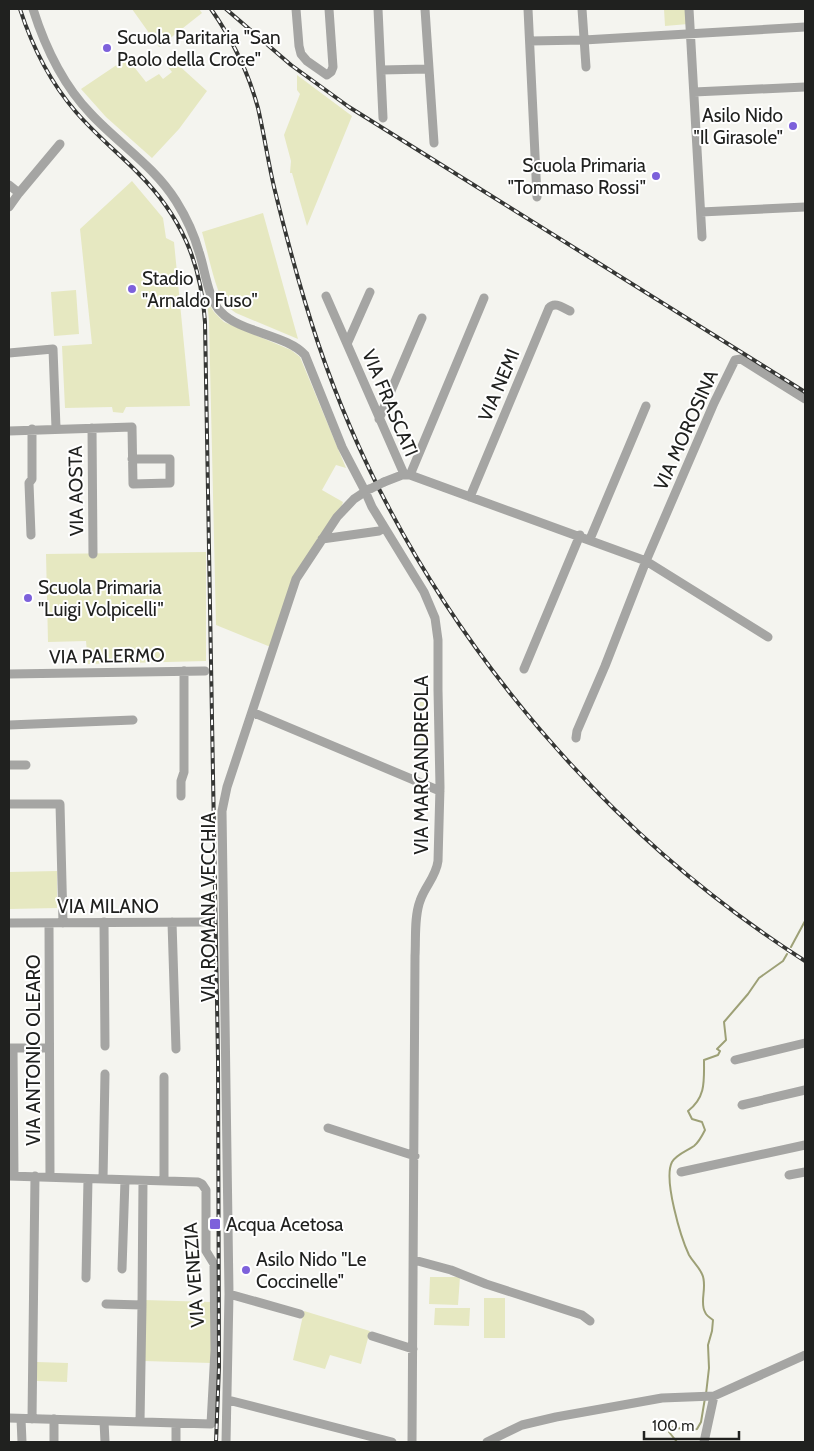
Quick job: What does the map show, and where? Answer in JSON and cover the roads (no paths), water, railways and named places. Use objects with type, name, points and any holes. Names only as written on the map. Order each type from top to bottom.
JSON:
[{"type":"street","name":"VIA MARCANDREOLA","points":[[33,9],[52,57],[76,96],[96,120],[152,170],[177,202],[196,241],[211,294],[217,308],[230,319],[295,347],[305,355],[345,454],[367,490],[372,507],[421,587],[435,618],[438,640],[440,791],[437,867],[432,881],[420,901],[417,915],[415,956],[412,1442]]},
{"type":"street","points":[[296,9],[301,54],[325,74],[330,74],[333,67],[329,9]]},
{"type":"street","points":[[378,9],[383,118]]},
{"type":"street","points":[[425,9],[434,143]]},
{"type":"street","points":[[528,9],[537,197]]},
{"type":"street","points":[[582,9],[586,67]]},
{"type":"street","points":[[689,9],[702,238]]},
{"type":"street","points":[[530,41],[584,40],[805,27]]},
{"type":"street","points":[[381,70],[428,68]]},
{"type":"street","points":[[694,92],[805,87]]},
{"type":"street","points":[[9,207],[60,144]]},
{"type":"street","points":[[9,185],[19,193]]},
{"type":"street","points":[[701,212],[805,207]]},
{"type":"street","name":"VIA FRASCATI","points":[[347,344],[370,292]]},
{"type":"street","name":"VIA FRASCATI","points":[[326,296],[380,419],[407,475]]},
{"type":"street","points":[[407,475],[484,298]]},
{"type":"street","name":"VIA NEMI","points":[[470,497],[549,308],[552,305],[556,305],[570,311]]},
{"type":"street","points":[[380,419],[422,318]]},
{"type":"street","points":[[9,353],[53,349],[56,428]]},
{"type":"street","name":"VIA MOROSINA","points":[[576,738],[577,731],[606,666],[646,561],[714,403],[735,360],[741,360],[805,399]]},
{"type":"street","points":[[590,539],[646,406]]},
{"type":"street","points":[[9,431],[132,427],[132,459],[133,484],[170,483],[170,459],[132,459]]},
{"type":"street","name":"VIA AOSTA","points":[[92,428],[93,554]]},
{"type":"street","points":[[31,535],[29,483],[32,479],[32,429]]},
{"type":"street","points":[[367,490],[384,482],[407,475],[580,535],[646,561],[768,637]]},
{"type":"street","name":"VIA ROMANA VECCHIA","points":[[226,1442],[229,1294],[221,818],[225,795],[300,570],[337,517],[354,499],[367,490]]},
{"type":"street","points":[[354,499],[372,507]]},
{"type":"street","points":[[322,539],[379,531],[384,528]]},
{"type":"street","points":[[524,668],[580,535]]},
{"type":"street","points":[[181,796],[181,781],[184,772],[184,671]]},
{"type":"street","name":"VIA PALERMO","points":[[9,674],[205,671]]},
{"type":"street","points":[[252,712],[440,791]]},
{"type":"street","points":[[9,725],[133,720]]},
{"type":"street","points":[[9,765],[26,765]]},
{"type":"street","points":[[9,804],[60,804],[63,923]]},
{"type":"street","points":[[104,922],[105,1046]]},
{"type":"street","points":[[172,922],[176,1049]]},
{"type":"street","name":"VIA MILANO","points":[[9,923],[208,922]]},
{"type":"street","name":"VIA ANTONIO OLEARO","points":[[49,923],[50,1177]]},
{"type":"street","points":[[735,1060],[805,1043]]},
{"type":"street","points":[[12,1176],[11,1048],[49,1048]]},
{"type":"street","points":[[103,1179],[105,1074]]},
{"type":"street","points":[[164,1077],[164,1181]]},
{"type":"street","points":[[742,1104],[805,1090]]},
{"type":"street","points":[[328,1128],[414,1156]]},
{"type":"street","points":[[681,1172],[805,1145]]},
{"type":"street","points":[[789,1175],[805,1172]]},
{"type":"street","name":"VIA VENEZIA","points":[[12,1176],[198,1182],[206,1190],[206,1251],[214,1264],[214,1350],[211,1424],[176,1423]]},
{"type":"street","points":[[32,1419],[35,1176]]},
{"type":"street","points":[[86,1278],[88,1179]]},
{"type":"street","points":[[122,1269],[125,1180]]},
{"type":"street","points":[[140,1422],[143,1181]]},
{"type":"street","points":[[414,1260],[451,1270],[582,1315],[590,1321]]},
{"type":"street","points":[[229,1294],[300,1314]]},
{"type":"street","points":[[106,1304],[142,1305]]},
{"type":"street","points":[[372,1336],[413,1348]]},
{"type":"street","points":[[486,1442],[522,1426],[549,1418],[662,1398],[708,1397],[805,1355]]},
{"type":"street","points":[[704,1442],[708,1397]]},
{"type":"street","points":[[228,1400],[392,1442]]},
{"type":"street","points":[[9,1418],[176,1423],[176,1442]]},
{"type":"street","points":[[22,1418],[22,1442]]},
{"type":"street","points":[[54,1419],[54,1442]]},
{"type":"street","points":[[104,1421],[105,1442]]},
{"type":"waterway","points":[[791,947],[805,921]]},
{"type":"waterway","points":[[706,1394],[709,1368],[708,1345],[713,1320],[706,1314],[703,1308],[704,1279],[689,1255],[678,1223],[671,1194],[670,1170],[674,1159],[696,1144],[705,1130],[702,1122],[692,1119],[688,1111],[698,1100],[703,1088],[704,1060],[718,1055],[720,1051],[717,1049],[726,1040],[724,1022],[759,978],[783,961],[787,954]]},
{"type":"waterway","points":[[677,1442],[669,1432],[670,1427],[697,1429],[701,1422],[705,1398]]},
{"type":"railway","points":[[20,9],[30,36],[58,88],[91,128],[153,189],[177,223],[193,260],[203,300],[205,322],[218,1059],[219,1367],[216,1442]]},
{"type":"railway","points":[[211,9],[239,56],[254,94],[274,187],[300,285],[318,343],[354,436],[399,526],[451,612],[510,693],[576,770],[647,840],[724,904],[805,961]]},
{"type":"railway","points":[[226,9],[291,65],[349,107],[805,392]]},
{"type":"place","name":"Scuola Paritaria \"San Paolo della Croce\"","points":[[107,48]]},
{"type":"place","name":"Asilo Nido \"Il Girasole\"","points":[[793,126]]},
{"type":"place","name":"Scuola Primaria \"Tommaso Rossi\"","points":[[656,176]]},
{"type":"place","name":"Stadio \"Arnaldo Fuso\"","points":[[132,289]]},
{"type":"place","name":"Scuola Primaria \"Luigi Volpicelli\"","points":[[28,598]]},
{"type":"place","name":"Acqua Acetosa","points":[[215,1224]]},
{"type":"place","name":"Asilo Nido \"Le Coccinelle\"","points":[[246,1270]]}]
